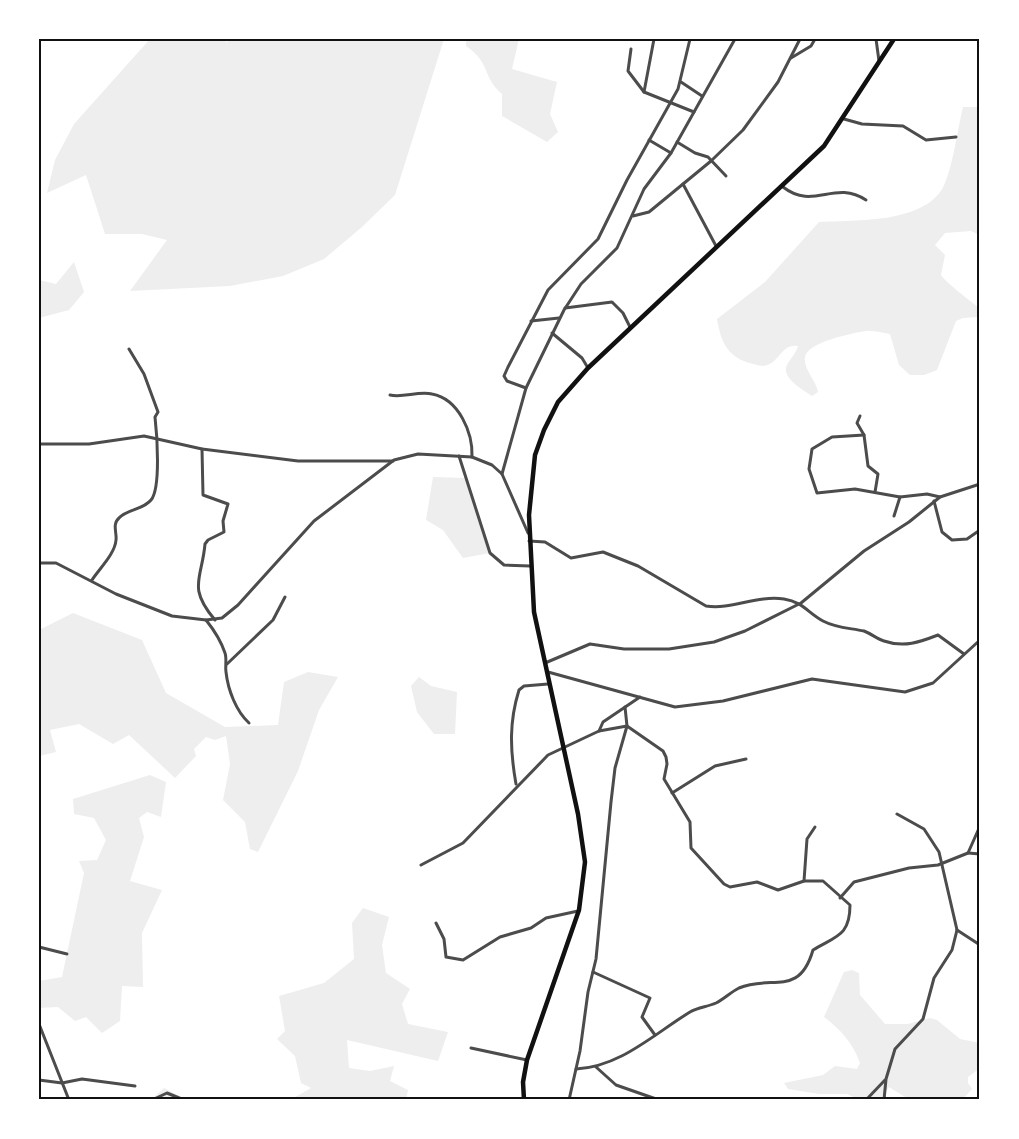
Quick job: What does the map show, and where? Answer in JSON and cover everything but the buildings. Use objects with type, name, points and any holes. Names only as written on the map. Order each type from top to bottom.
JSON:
[{"type":"highway","points":[[524,1100],[523,1082],[527,1060],[579,910],[584,886],[584,847],[534,612],[528,533],[535,455],[541,436],[558,402],[588,368],[824,146],[844,119],[894,39]]},
{"type":"street","points":[[644,92],[654,39]]},
{"type":"street","points":[[526,388],[507,381],[504,376],[548,290],[598,239],[681,82],[690,39]]},
{"type":"street","points":[[502,474],[526,388],[565,308],[585,279],[617,248],[644,189],[677,142],[735,39]]},
{"type":"street","points":[[633,216],[649,212],[711,161],[743,130],[767,99],[800,39]]},
{"type":"street","points":[[790,59],[811,45],[815,39]]},
{"type":"street","points":[[876,39],[879,63]]},
{"type":"street","points":[[631,49],[628,70],[644,92],[694,111]]},
{"type":"street","points":[[681,82],[702,96]]},
{"type":"street","points":[[844,119],[862,124],[903,126],[926,140],[956,137]]},
{"type":"street","points":[[649,140],[670,153]]},
{"type":"street","points":[[677,142],[695,153],[708,157],[726,176]]},
{"type":"street","points":[[683,184],[718,248]]},
{"type":"street","points":[[783,187],[800,197],[847,192],[866,200]]},
{"type":"street","points":[[565,308],[612,302],[623,313],[630,327]]},
{"type":"street","points":[[531,321],[560,318]]},
{"type":"street","points":[[552,333],[582,358],[588,368]]},
{"type":"street","points":[[91,581],[112,551],[116,541],[115,524],[119,518],[143,507],[152,499],[155,492],[158,439],[156,417],[158,412],[144,374],[129,349]]},
{"type":"street","points":[[390,394],[434,394],[443,400],[466,422],[471,438],[472,457]]},
{"type":"street","points":[[860,416],[857,423],[864,435],[868,466],[878,474],[875,492]]},
{"type":"street","points":[[864,435],[832,437],[812,449],[809,469],[817,493],[855,489],[900,497],[927,494],[940,497]]},
{"type":"street","points":[[39,444],[89,444],[144,436],[202,449],[298,461],[394,460],[418,454],[472,457],[492,465],[502,474],[528,533]]},
{"type":"street","points":[[202,449],[203,495],[228,504],[223,521],[224,532],[205,544],[197,580],[201,598],[215,620]]},
{"type":"street","points":[[459,456],[490,554],[504,565],[530,566]]},
{"type":"street","points":[[39,563],[56,563],[91,581],[172,616],[206,620],[222,618],[238,605],[314,521],[394,460]]},
{"type":"street","points":[[544,663],[590,644],[637,649],[669,649],[714,642],[753,628],[801,603],[864,551],[909,522],[940,497],[980,484]]},
{"type":"street","points":[[894,516],[900,497]]},
{"type":"street","points":[[934,501],[942,532],[952,540],[966,539],[980,530]]},
{"type":"street","points":[[529,542],[545,542],[572,558],[603,552],[638,566],[706,606],[716,608],[756,598],[780,599],[801,603],[823,621],[863,631],[884,641],[902,645],[918,643],[938,635],[964,654]]},
{"type":"street","points":[[226,665],[273,620],[285,597]]},
{"type":"street","points":[[206,620],[217,634],[225,652],[226,673],[240,714],[249,723]]},
{"type":"street","points":[[546,671],[675,707],[691,707],[753,695],[812,679],[904,692],[933,683],[980,640]]},
{"type":"street","points":[[516,784],[512,758],[511,720],[519,690],[524,686],[548,684]]},
{"type":"street","points":[[599,731],[603,722],[640,697]]},
{"type":"street","points":[[569,1100],[599,937],[612,791],[627,726],[625,708]]},
{"type":"street","points":[[421,866],[463,843],[504,801],[516,784],[548,754],[599,731],[627,726],[663,751],[667,764],[664,779],[690,822],[691,848],[727,886],[756,882],[781,890],[804,881],[823,881],[850,905],[850,918],[844,933],[813,950],[804,973],[790,979],[741,987],[714,1004],[695,1009],[639,1048],[596,1068],[576,1069]]},
{"type":"street","points":[[672,793],[715,766],[746,759]]},
{"type":"street","points":[[884,1100],[886,1079],[895,1049],[923,1019],[934,978],[952,950],[957,930],[943,863],[924,829],[897,814]]},
{"type":"street","points":[[968,853],[980,826]]},
{"type":"street","points":[[804,881],[807,839],[815,827]]},
{"type":"street","points":[[840,898],[854,882],[909,868],[943,863],[968,853],[980,854]]},
{"type":"street","points":[[436,923],[444,939],[446,957],[463,960],[500,937],[531,928],[546,918],[579,910]]},
{"type":"street","points":[[957,930],[980,945]]},
{"type":"street","points":[[39,947],[67,954]]},
{"type":"street","points":[[593,972],[650,998],[642,1017],[655,1035]]},
{"type":"street","points":[[39,1024],[69,1100]]},
{"type":"street","points":[[471,1048],[527,1060]]},
{"type":"street","points":[[596,1068],[616,1086],[659,1100]]},
{"type":"street","points":[[39,1080],[62,1083],[74,1079],[135,1086]]},
{"type":"street","points":[[866,1100],[886,1079]]},
{"type":"street","points":[[152,1100],[167,1093],[184,1100]]},
{"type":"shaded area","points":[[150,39],[224,39],[227,43],[228,39],[444,39],[395,195],[324,259],[283,276],[230,286],[130,291],[167,240],[142,234],[105,234],[86,175],[47,193],[55,160],[74,124]]},
{"type":"shaded area","points":[[466,39],[519,39],[512,69],[557,82],[550,114],[558,132],[547,142],[502,116],[502,94],[491,82],[479,58],[466,46]]},
{"type":"shaded area","points":[[963,107],[980,107],[980,235],[971,231],[945,233],[935,245],[945,255],[941,275],[980,309],[978,317],[956,321],[937,370],[924,375],[910,375],[899,365],[890,334],[869,331],[831,339],[808,352],[805,357],[806,366],[818,392],[812,396],[793,382],[787,373],[788,363],[798,346],[788,347],[775,360],[763,366],[737,358],[727,348],[717,319],[765,282],[819,222],[870,220],[908,213],[924,206],[936,196],[948,174]]},
{"type":"shaded area","points":[[74,262],[84,292],[69,310],[39,318],[39,280],[56,284]]},
{"type":"shaded area","points":[[433,477],[465,478],[490,553],[463,558],[443,530],[426,520]]},
{"type":"shaded area","points":[[73,613],[142,640],[166,693],[225,727],[278,725],[284,682],[308,672],[338,677],[319,710],[298,771],[258,852],[250,849],[245,822],[223,800],[230,764],[226,736],[215,740],[206,737],[194,749],[196,756],[175,778],[129,735],[113,744],[79,724],[50,730],[56,752],[39,756],[39,630]]},
{"type":"shaded area","points":[[419,677],[431,686],[457,692],[455,734],[434,734],[417,712],[411,686]]},
{"type":"shaded area","points":[[150,775],[166,782],[161,817],[147,812],[139,818],[144,837],[130,881],[162,890],[142,933],[143,987],[122,986],[120,1021],[102,1033],[86,1017],[75,1021],[58,1007],[39,1008],[39,981],[62,977],[84,873],[79,861],[97,860],[106,840],[94,818],[74,814],[73,799]]},
{"type":"shaded area","points":[[363,908],[389,917],[382,945],[386,973],[410,989],[402,1004],[408,1024],[448,1032],[438,1061],[347,1040],[349,1068],[370,1071],[394,1066],[390,1081],[408,1090],[406,1100],[290,1100],[311,1088],[301,1083],[295,1056],[277,1039],[285,1031],[279,996],[324,983],[354,959],[352,923]]},
{"type":"shaded area","points":[[852,970],[859,973],[860,995],[885,1024],[908,1024],[930,1018],[937,1020],[960,1039],[980,1043],[980,1068],[968,1077],[968,1083],[972,1089],[962,1100],[910,1100],[889,1087],[880,1100],[860,1100],[847,1094],[819,1094],[788,1089],[784,1083],[823,1075],[835,1066],[857,1069],[860,1063],[850,1043],[824,1017],[844,972]]},
{"type":"shaded area","points":[[164,1088],[187,1100],[151,1100]]}]
